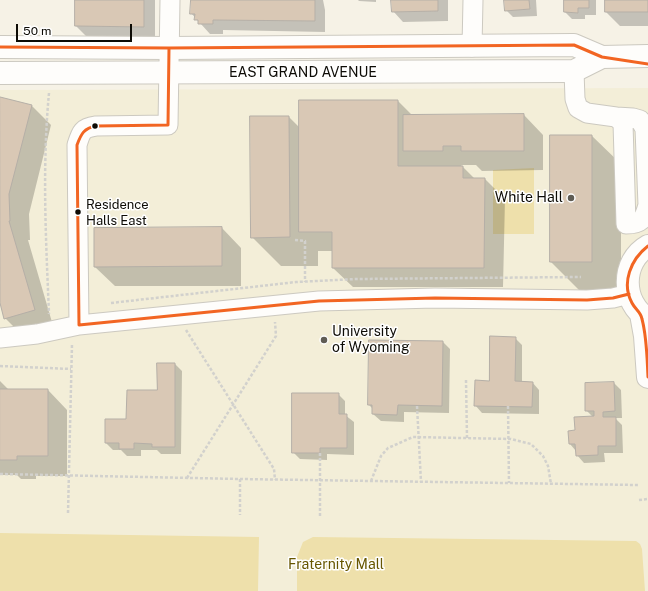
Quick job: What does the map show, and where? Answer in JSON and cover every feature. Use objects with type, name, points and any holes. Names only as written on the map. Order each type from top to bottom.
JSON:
[{"type":"main road","name":"EAST GRAND AVENUE","points":[[0,47],[472,47],[574,45],[602,57],[648,56]]},
{"type":"main road","name":"EAST GRAND AVENUE","points":[[0,73],[574,71],[602,57]]},
{"type":"main road","points":[[602,57],[648,64]]},
{"type":"main road","points":[[648,246],[637,255],[631,264],[628,278],[629,294],[633,303],[645,316],[648,377]]},
{"type":"street","points":[[76,326],[77,146],[81,134],[87,127],[168,125],[170,0]]},
{"type":"street","points":[[472,0],[472,47]]},
{"type":"street","points":[[574,71],[575,99],[578,108],[587,113],[616,116],[633,118],[640,120],[645,129],[648,204],[645,215],[640,221],[633,224],[626,224],[623,123],[616,116]]},
{"type":"street","points":[[0,338],[37,334],[76,326],[319,301],[428,298],[587,300],[613,298],[629,294]]},
{"type":"path","points":[[49,93],[46,127],[45,211],[49,315]]},
{"type":"path","points":[[295,240],[305,241],[305,282]]},
{"type":"path","points":[[187,478],[276,336],[274,305]]},
{"type":"path","points":[[176,315],[274,469],[275,480]]},
{"type":"path","points":[[68,513],[71,369],[76,326]]},
{"type":"path","points":[[0,366],[71,369]]},
{"type":"path","points":[[466,380],[467,438]]},
{"type":"path","points":[[417,406],[421,482]]},
{"type":"path","points":[[508,406],[509,483]]},
{"type":"path","points":[[371,481],[381,456],[388,448],[413,437],[418,437],[508,439],[530,444],[543,456],[548,466],[551,484]]},
{"type":"path","points":[[320,453],[320,516]]},
{"type":"path","points":[[0,474],[320,481],[638,485]]},
{"type":"path","points":[[240,479],[240,515]]},
{"type":"path","points":[[639,500],[648,499]]},
{"type":"shaded area","name":"University of Wyoming","points":[[648,88],[648,591],[0,591],[0,90]]},
{"type":"green space","points":[[534,168],[534,234],[493,234],[493,170]]},
{"type":"green space","name":"Fraternity Mall","points":[[0,533],[259,537],[258,591],[0,591]]},
{"type":"green space","name":"Fraternity Mall","points":[[313,537],[636,541],[640,544],[642,549],[645,591],[297,591],[297,557],[303,542]]},
{"type":"building","points":[[75,0],[144,0],[144,27],[75,26]]},
{"type":"building","points":[[191,0],[315,0],[315,21],[213,20],[213,24],[198,24],[198,20],[194,20],[195,14],[190,14]]},
{"type":"building","points":[[391,0],[438,0],[438,11],[392,12]]},
{"type":"building","points":[[504,0],[529,0],[530,9],[505,11]]},
{"type":"building","points":[[564,0],[589,0],[589,8],[578,8],[578,13],[564,12]]},
{"type":"building","points":[[605,0],[648,0],[648,12],[605,12]]},
{"type":"building","points":[[0,97],[32,105],[9,194],[9,221],[35,310],[4,319],[0,303]]},
{"type":"building","points":[[299,100],[398,100],[398,166],[463,166],[463,178],[485,178],[484,268],[332,268],[332,232],[299,232]]},
{"type":"building","points":[[524,114],[524,151],[461,151],[461,146],[443,146],[443,151],[403,151],[403,115]]},
{"type":"building","points":[[250,116],[289,116],[290,237],[251,238]]},
{"type":"building","name":"White Hall","points":[[550,135],[592,135],[592,262],[550,262]]},
{"type":"building","points":[[222,227],[222,266],[94,267],[94,228]]},
{"type":"building","points":[[490,336],[516,337],[515,381],[533,382],[532,407],[474,406],[475,380],[489,381]]},
{"type":"building","points":[[369,340],[443,341],[442,406],[398,405],[397,415],[372,414],[372,405],[368,405]]},
{"type":"building","points":[[157,363],[175,363],[175,447],[152,447],[152,444],[134,443],[134,449],[119,449],[119,443],[105,443],[105,419],[126,419],[127,390],[157,390]]},
{"type":"building","points":[[614,382],[615,411],[603,412],[603,417],[616,417],[616,446],[598,446],[598,455],[576,456],[575,444],[569,444],[568,431],[575,430],[574,417],[594,416],[594,411],[585,411],[585,383]]},
{"type":"building","points":[[0,389],[48,389],[48,456],[17,456],[17,460],[0,460]]},
{"type":"building","points":[[292,393],[339,393],[339,414],[347,414],[347,448],[320,448],[320,453],[292,453]]},
{"type":"transit line","points":[[0,47],[169,48],[574,45],[602,57],[648,64]]},
{"type":"transit line","points":[[169,48],[168,125],[96,126],[86,130],[77,145],[79,325],[319,301],[435,298],[587,300],[613,298],[629,294]]},
{"type":"transit line","points":[[648,246],[642,251],[633,264],[627,287],[632,303],[640,314],[644,326],[648,377]]},
{"type":"place","name":"White Hall","points":[[571,198]]},
{"type":"place","name":"Residence Halls East","points":[[78,212]]},
{"type":"place","name":"University of Wyoming","points":[[324,340]]}]
